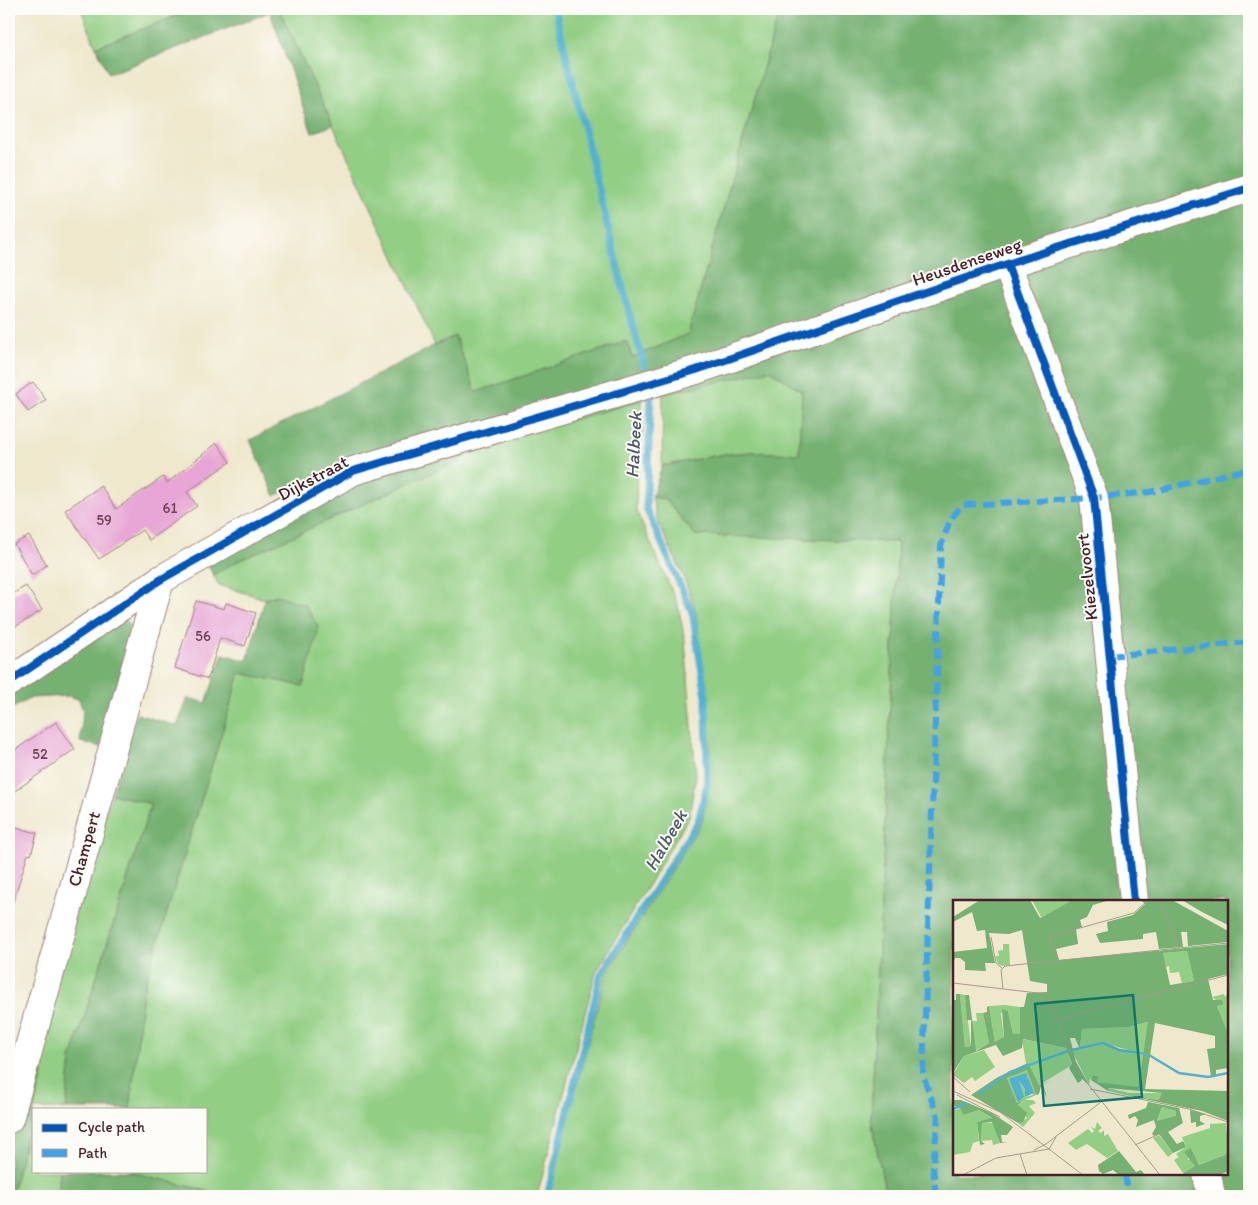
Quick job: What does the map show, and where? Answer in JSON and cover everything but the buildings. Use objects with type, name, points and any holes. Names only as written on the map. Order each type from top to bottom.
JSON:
[{"type":"street","name":"Heusdenseweg","points":[[696,370],[1007,264],[1249,188]]},
{"type":"street","name":"Kiezelvoort","points":[[1007,264],[1094,498],[1134,900]]},
{"type":"street","name":"Dijkstraat","points":[[9,682],[160,580],[353,471],[696,370]]},
{"type":"street","name":"Champert","points":[[9,1118],[160,580]]},
{"type":"street","points":[[1208,1175],[1211,1196]]},
{"type":"green space","points":[[81,9],[194,9],[96,47]]},
{"type":"green space","points":[[194,9],[279,9],[333,125],[312,133],[270,12],[109,74],[96,47]]},
{"type":"green space","points":[[279,9],[780,9],[688,334],[632,358],[627,341],[475,393],[455,336],[435,345]]},
{"type":"green space","points":[[780,9],[1249,9],[1249,1196],[886,1196],[871,1119],[898,542],[695,535],[665,499],[652,497],[662,466],[725,454],[752,452],[799,454],[802,391],[770,370],[663,394],[504,440],[234,563],[213,575],[206,561],[320,502],[308,479],[275,496],[250,440],[435,345],[455,336],[476,392],[627,341],[632,358],[688,334]]},
{"type":"green space","points":[[770,370],[802,391],[799,455],[752,452],[725,454],[662,466],[663,394]]},
{"type":"green space","points":[[642,397],[643,429],[637,464],[636,510],[678,605],[685,641],[696,775],[689,817],[596,972],[537,1196],[227,1196],[131,1172],[208,1172],[208,1108],[130,1108],[143,991],[240,673],[303,686],[277,595],[265,599],[219,585],[213,575],[234,563],[504,440]]},
{"type":"green space","points":[[652,497],[665,499],[695,535],[898,542],[871,1119],[886,1196],[548,1196],[606,974],[702,822],[709,784],[710,745],[696,611],[683,575],[657,520]]},
{"type":"green space","points":[[277,595],[305,605],[319,628],[303,686],[240,673],[143,991],[130,1108],[66,1108],[71,1059],[151,804],[112,794],[137,714],[177,726],[188,698],[206,703],[223,654],[247,661],[265,599]]},
{"type":"green space","points":[[125,619],[130,626],[128,644],[101,747],[80,742],[83,711],[79,699],[69,696],[31,698],[9,710],[9,695]]},
{"type":"green space","points":[[112,794],[151,804],[71,1059],[66,1108],[34,1108],[43,1074],[33,1057]]},
{"type":"green space","points":[[33,1057],[43,1074],[34,1108],[32,1108],[32,1116],[11,1196],[9,1196],[9,1141]]},
{"type":"green space","points":[[32,1117],[32,1172],[60,1172],[58,1196],[11,1196]]},
{"type":"green space","points":[[60,1172],[131,1172],[227,1196],[58,1196]]},
{"type":"waterway","name":"Halbeek","points":[[555,9],[623,289],[644,366]]},
{"type":"waterway","name":"Halbeek","points":[[547,1196],[601,974],[698,821],[707,785],[706,697],[692,612],[646,508],[651,398]]},
{"type":"marked path","points":[[936,1196],[933,1167],[938,1117],[923,1075],[941,546],[950,520],[962,505],[1094,498],[1150,492],[1249,469]]},
{"type":"marked path","points":[[1110,656],[1249,642]]},
{"type":"marked path","points":[[1125,1175],[1128,1196]]},
{"type":"marked path","points":[[9,1194],[16,1196]]},
{"type":"cycle path","points":[[9,682],[160,580],[353,471],[696,370],[1007,264],[1249,188]]},
{"type":"cycle path","points":[[1007,264],[1094,498],[1134,900]]}]
